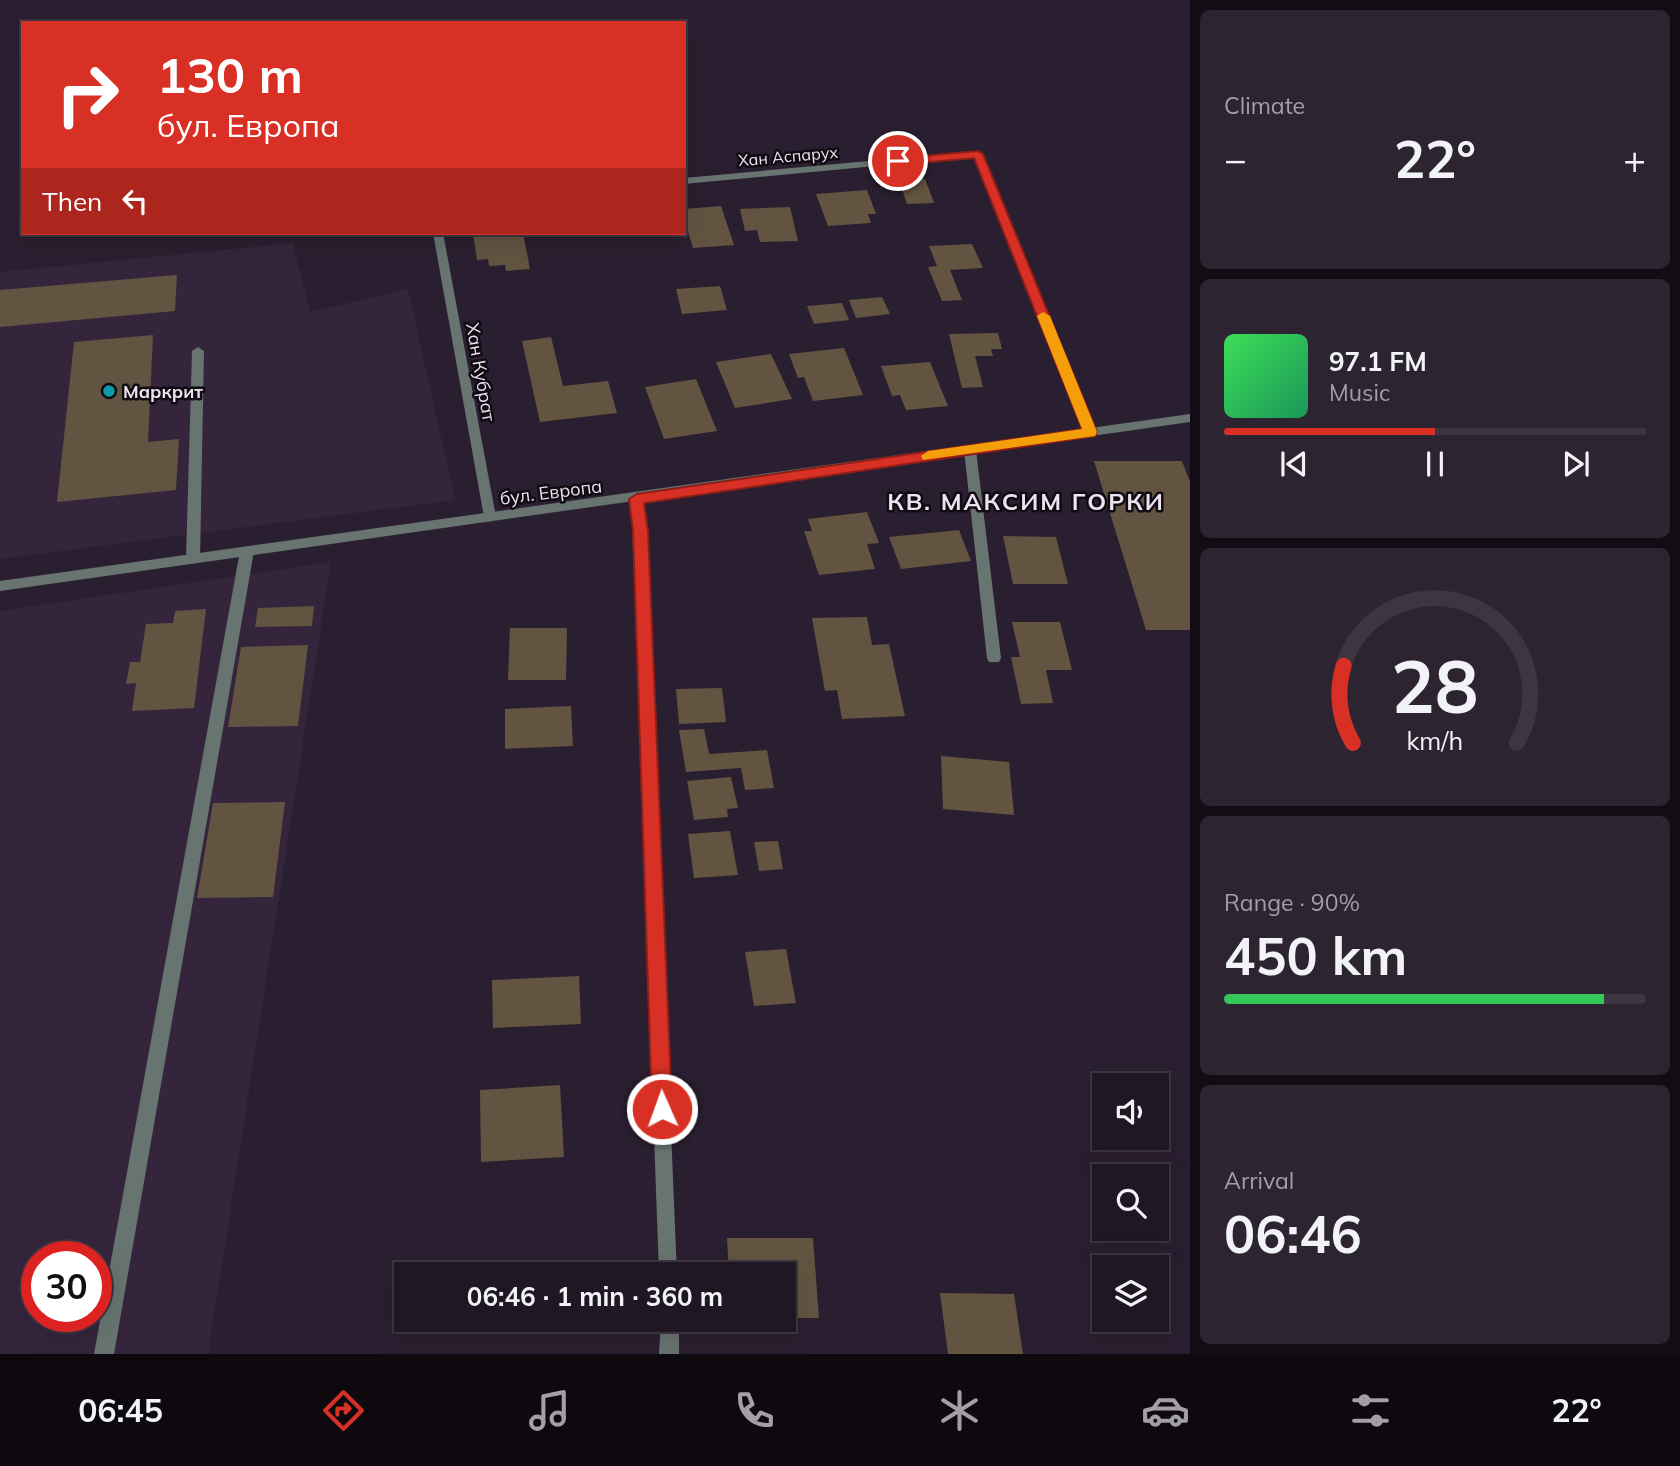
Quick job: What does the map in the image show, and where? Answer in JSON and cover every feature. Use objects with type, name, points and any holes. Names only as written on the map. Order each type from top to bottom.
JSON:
[{"type":"street","name":"Хан Аспарух","points":[[686,181],[978,154],[1090,432]]},
{"type":"street","name":"Хан Кубрат","points":[[438,235],[490,517]]},
{"type":"street","points":[[192,559],[198,351]]},
{"type":"street","name":"бул. Европа","points":[[0,586],[1189,420]]},
{"type":"street","points":[[970,450],[994,658]]},
{"type":"street","points":[[637,499],[668,1262]]},
{"type":"street","points":[[104,1354],[247,551]]},
{"type":"street","points":[[669,1354],[670,1332]]},
{"type":"shaded area","points":[[293,243],[310,312],[408,289],[455,500],[0,559],[0,272]]},
{"type":"shaded area","points":[[331,562],[208,1354],[0,1354],[0,611]]},
{"type":"building","points":[[925,179],[934,203],[907,204],[899,180]]},
{"type":"building","points":[[867,190],[876,214],[868,214],[871,223],[828,226],[816,194]]},
{"type":"building","points":[[721,206],[734,245],[693,248],[686,225],[686,209]]},
{"type":"building","points":[[790,207],[798,241],[760,242],[757,230],[745,231],[740,209]]},
{"type":"building","points":[[473,235],[523,235],[530,269],[506,271],[505,265],[489,266],[488,259],[477,260]]},
{"type":"building","points":[[972,244],[983,268],[950,270],[962,300],[942,301],[928,267],[937,266],[929,246]]},
{"type":"building","points":[[177,275],[175,311],[0,327],[0,290]]},
{"type":"building","points":[[720,286],[727,310],[682,314],[676,289]]},
{"type":"building","points":[[882,297],[890,314],[856,318],[849,300]]},
{"type":"building","points":[[842,303],[849,320],[814,324],[807,306]]},
{"type":"building","points":[[998,333],[1002,349],[991,349],[993,356],[975,356],[983,387],[962,388],[949,334]]},
{"type":"building","name":"Маркрит","points":[[153,335],[148,442],[179,439],[176,490],[57,502],[74,342]]},
{"type":"building","points":[[551,337],[563,386],[608,381],[617,413],[540,422],[522,341]]},
{"type":"building","points":[[844,348],[863,395],[813,401],[804,377],[798,378],[789,354]]},
{"type":"building","points":[[771,354],[792,399],[735,408],[716,362]]},
{"type":"building","points":[[930,362],[948,406],[906,410],[900,395],[892,396],[881,366]]},
{"type":"building","points":[[696,379],[717,431],[664,439],[645,387]]},
{"type":"building","points":[[1094,461],[1182,461],[1190,482],[1190,630],[1146,630]]},
{"type":"building","points":[[867,512],[879,543],[867,544],[875,569],[819,575],[804,531],[812,531],[808,519]]},
{"type":"building","points":[[959,530],[971,561],[901,569],[889,537]]},
{"type":"building","points":[[1003,536],[1056,537],[1068,584],[1013,584]]},
{"type":"building","points":[[314,606],[312,626],[255,627],[258,608]]},
{"type":"building","points":[[206,609],[194,708],[132,711],[136,683],[126,684],[130,662],[140,662],[146,624],[173,623],[175,611]]},
{"type":"building","points":[[867,617],[872,645],[889,644],[905,716],[842,719],[837,690],[825,691],[812,618]]},
{"type":"building","points":[[1012,622],[1060,622],[1072,670],[1046,670],[1053,703],[1021,704],[1011,657],[1020,657]]},
{"type":"building","points":[[510,628],[567,628],[566,680],[508,680]]},
{"type":"building","points":[[308,645],[298,726],[228,727],[241,647]]},
{"type":"building","points":[[722,688],[726,722],[679,724],[676,689]]},
{"type":"building","points":[[571,706],[573,746],[505,749],[505,709]]},
{"type":"building","points":[[704,729],[709,754],[767,750],[774,788],[745,790],[741,768],[686,772],[679,730]]},
{"type":"building","points":[[941,756],[1009,762],[1014,815],[943,809]]},
{"type":"building","points":[[731,777],[738,808],[727,809],[728,817],[694,820],[687,781]]},
{"type":"building","points":[[285,802],[273,897],[197,898],[213,803]]},
{"type":"building","points":[[730,831],[738,875],[694,878],[688,834]]},
{"type":"building","points":[[778,841],[783,869],[759,871],[754,842]]},
{"type":"building","points":[[786,949],[796,1003],[754,1006],[745,952]]},
{"type":"building","points":[[579,976],[581,1024],[493,1028],[492,980]]},
{"type":"building","points":[[560,1085],[564,1157],[481,1162],[480,1090]]},
{"type":"building","points":[[727,1238],[813,1238],[819,1318],[796,1318],[796,1262],[728,1262]]},
{"type":"building","points":[[940,1293],[1014,1294],[1023,1354],[948,1354]]},
{"type":"slow traffic","points":[[928,456],[1090,432],[1043,316]]},
{"type":"place","name":"Маркрит","points":[[109,391]]},
{"type":"district","name":"КВ. МАКСИМ ГОРКИ","points":[[1026,501]]},
{"type":"route","points":[[662,1109],[637,499],[1090,432],[978,154],[898,161]]}]
